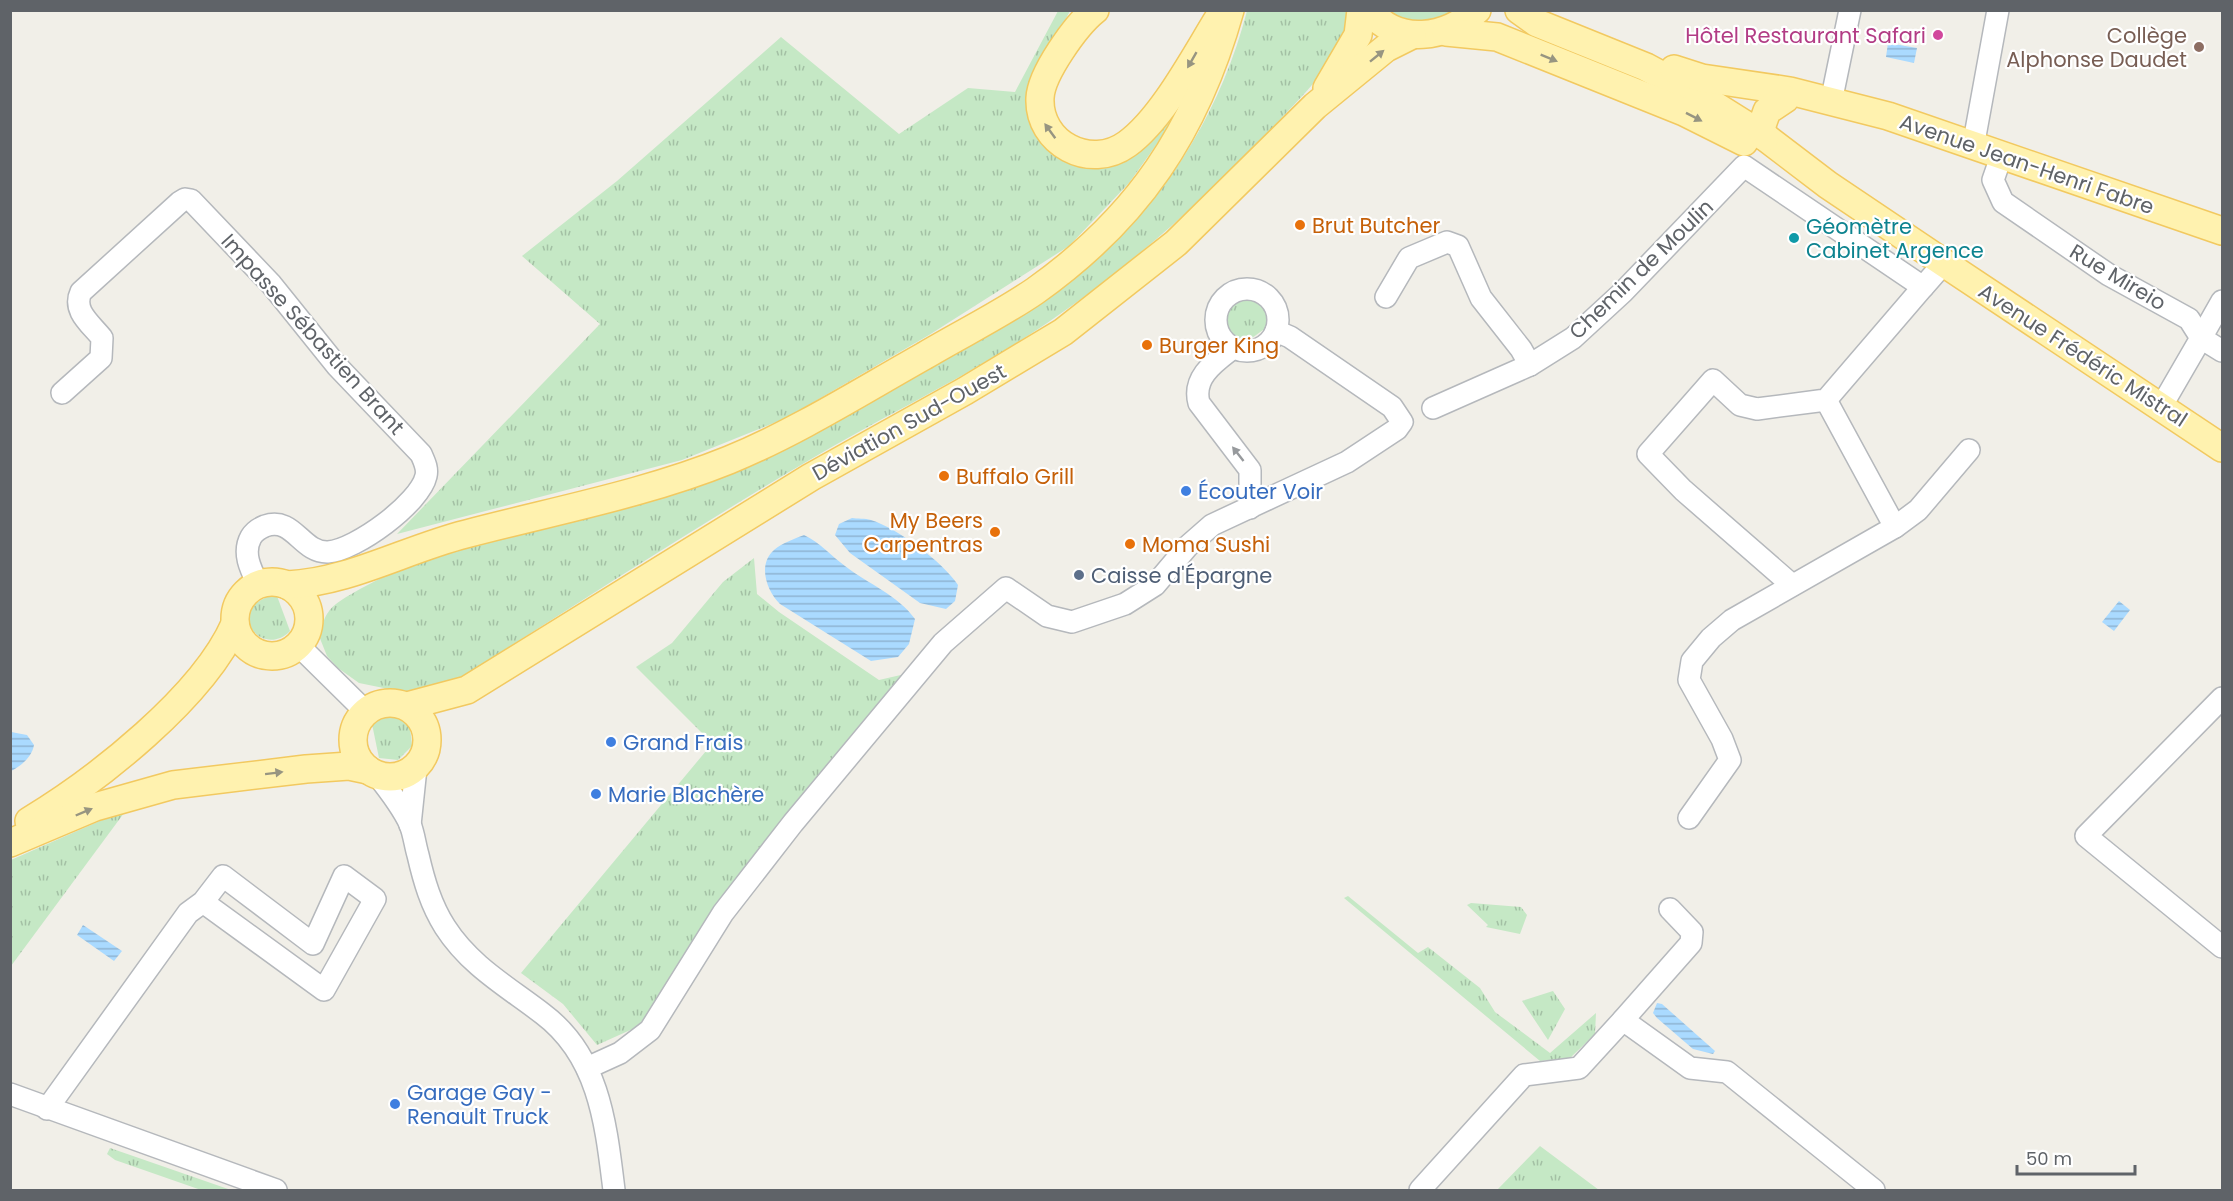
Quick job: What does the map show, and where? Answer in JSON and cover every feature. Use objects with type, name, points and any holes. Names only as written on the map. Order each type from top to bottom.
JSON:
[{"type":"main road","points":[[1090,13],[1047,74],[1040,91],[1040,109],[1050,134],[1066,148],[1081,153],[1101,155],[1126,145],[1150,121],[1182,76],[1223,10]]},
{"type":"main road","points":[[193,689],[217,656],[235,624],[239,602],[245,593],[258,584],[276,582],[287,585],[308,584],[369,568],[424,546],[639,489],[729,460],[815,418],[1033,292],[1075,261],[1100,237],[1150,182],[1174,148],[1203,93],[1230,10]]},
{"type":"main road","points":[[1315,106],[1358,35],[1361,10]]},
{"type":"main road","points":[[1369,10],[1392,28],[1412,34],[1427,35],[1446,32],[1497,37],[1602,77],[1684,112],[1828,185]]},
{"type":"main road","points":[[1446,32],[1463,24],[1478,10]]},
{"type":"main road","points":[[1519,10],[1537,23],[1646,68],[1698,95],[1765,137],[1828,185]]},
{"type":"main road","points":[[1562,33],[1702,78],[1790,92],[1831,102]]},
{"type":"main road","points":[[1315,106],[1386,48],[1412,34]]},
{"type":"main road","points":[[1602,77],[1698,95],[1831,102]]},
{"type":"main road","points":[[1765,137],[1761,128],[1767,111],[1785,99]]},
{"type":"main road","name":"Avenue Jean-Henri Fabre","points":[[1831,102],[1888,116],[2001,157],[2223,231]]},
{"type":"main road","name":"Déviation Sud-Ouest","points":[[466,690],[811,477],[965,391],[1063,332],[1176,243],[1315,106]]},
{"type":"main road","name":"Avenue Frédéric Mistral","points":[[1828,185],[2223,448]]},
{"type":"main road","points":[[10,832],[86,782],[193,689],[247,659],[262,655],[277,656],[298,645],[305,636],[309,619],[326,600],[369,568]]},
{"type":"main road","points":[[287,585],[304,601],[309,619]]},
{"type":"main road","points":[[235,624],[245,644],[262,655]]},
{"type":"main road","points":[[407,706],[466,690]]},
{"type":"main road","points":[[10,843],[95,807],[173,785],[349,766],[398,777],[416,768],[422,760],[428,741],[438,722],[466,690]]},
{"type":"main road","points":[[373,772],[361,763],[353,745],[356,726],[366,712],[380,704],[399,703],[407,706],[423,721],[428,741]]},
{"type":"street","points":[[1831,102],[1850,10]]},
{"type":"street","points":[[1973,147],[1998,10]]},
{"type":"street","name":"Rue Mireio","points":[[2001,157],[1993,180],[2003,202],[2109,275],[2189,319],[2201,338]]},
{"type":"street","name":"Chemin de Moulin","points":[[1433,408],[1530,365],[1573,338],[1623,292],[1744,166],[1923,287]]},
{"type":"street","name":"Impasse Sébastien Brant","points":[[62,393],[101,358],[102,338],[80,312],[77,300],[81,292],[180,202],[185,199],[191,200],[271,284],[337,366],[421,454],[425,463],[424,481],[401,510],[364,538],[338,550],[325,552],[313,549],[283,525],[272,524],[261,527],[252,536],[247,547],[248,559],[258,584]]},
{"type":"street","points":[[1386,297],[1409,258],[1447,242],[1458,246],[1481,298],[1521,349],[1530,365]]},
{"type":"street","points":[[1792,585],[1683,490],[1648,454],[1713,380],[1740,405],[1757,409],[1826,400],[1944,263]]},
{"type":"street","points":[[1256,290],[1267,297],[1278,315],[1276,331],[1270,342],[1259,349],[1246,351],[1233,348],[1220,335],[1216,316],[1225,298],[1236,291],[1256,290]]},
{"type":"street","points":[[2161,407],[2223,301]]},
{"type":"street","points":[[587,1068],[620,1053],[650,1030],[723,913],[793,823],[943,644],[1006,588],[1047,616],[1072,622],[1125,604],[1155,585],[1188,546],[1212,525],[1347,462],[1397,429],[1402,422],[1392,407],[1290,337],[1276,331]]},
{"type":"street","points":[[2201,338],[2223,351]]},
{"type":"street","points":[[1233,348],[1201,376],[1197,394],[1199,403],[1250,470],[1250,508]]},
{"type":"street","points":[[1826,400],[1895,527]]},
{"type":"street","points":[[1689,818],[1730,760],[1722,739],[1689,680],[1692,661],[1711,638],[1732,620],[1895,527],[1918,510],[1969,450]]},
{"type":"street","points":[[298,645],[366,712]]},
{"type":"street","points":[[2223,698],[2086,836],[2223,947]]},
{"type":"street","points":[[416,768],[410,825],[425,884],[435,909],[458,945],[488,974],[546,1016],[563,1032],[587,1068],[603,1112],[614,1191]]},
{"type":"street","points":[[373,772],[410,825]]},
{"type":"street","points":[[47,1109],[188,913],[203,902],[223,876],[313,944],[344,876],[375,899],[324,990],[203,902]]},
{"type":"street","points":[[1420,1191],[1524,1075],[1579,1068],[1623,1020],[1690,943],[1692,932],[1670,909]]},
{"type":"street","points":[[1623,1020],[1690,1068],[1727,1072],[1874,1191]]},
{"type":"street","points":[[10,1094],[276,1191]]},
{"type":"street","points":[[603,1191],[609,1148]]},
{"type":"green space","points":[[1058,11],[1070,11],[1051,46],[1029,111],[1052,155],[1084,165],[1175,110],[1164,134],[1129,183],[1069,246],[929,335],[786,418],[682,460],[397,534],[600,324],[522,256],[617,181],[781,37],[899,134],[968,88],[1015,92]]},
{"type":"green space","points":[[1247,11],[1350,11],[1347,27],[1333,58],[1300,98],[1184,215],[1083,298],[985,362],[831,447],[761,489],[452,683],[418,695],[359,683],[338,668],[327,656],[319,636],[326,616],[338,603],[360,589],[398,571],[479,543],[646,502],[687,490],[742,469],[821,430],[1041,303],[1078,276],[1112,245],[1143,212],[1171,176],[1216,97]]},
{"type":"green space","points":[[1388,11],[1460,11],[1432,21],[1415,22]]},
{"type":"green space","points":[[1249,295],[1262,300],[1271,317],[1267,330],[1263,330],[1252,338],[1251,342],[1238,340],[1227,332],[1223,319],[1231,301]]},
{"type":"green space","points":[[754,558],[757,594],[779,612],[879,680],[905,674],[663,996],[637,1027],[597,1045],[563,1004],[521,973],[706,751],[706,737],[636,667],[672,643],[723,582]]},
{"type":"green space","points":[[270,595],[277,596],[290,631],[274,640],[259,636],[253,631],[249,615],[252,605]]},
{"type":"green space","points":[[382,716],[401,718],[410,727],[412,746],[398,760],[379,758],[372,724]]},
{"type":"green space","points":[[127,809],[11,966],[11,860]]},
{"type":"green space","points":[[1348,896],[1418,953],[1428,947],[1480,988],[1495,1012],[1550,1053],[1596,1013],[1595,1034],[1570,1058],[1540,1061],[1344,898]]},
{"type":"green space","points":[[1471,903],[1521,907],[1527,915],[1520,934],[1486,927],[1488,925],[1467,905]]},
{"type":"green space","points":[[1553,991],[1565,1009],[1548,1040],[1522,1001]]},
{"type":"green space","points":[[1540,1146],[1599,1190],[1497,1190]]},
{"type":"green space","points":[[110,1148],[231,1190],[201,1190],[115,1160],[107,1154]]},
{"type":"water","points":[[1888,43],[1917,48],[1914,63],[1886,57]]},
{"type":"water","points":[[852,518],[869,519],[882,524],[931,556],[958,585],[955,601],[946,609],[920,603],[850,553],[835,535],[839,524]]},
{"type":"water","points":[[804,535],[891,596],[915,619],[909,644],[898,657],[871,661],[775,599],[766,578],[765,570],[769,556],[781,545]]},
{"type":"water","points":[[2119,601],[2130,610],[2114,631],[2102,622]]},
{"type":"water","points":[[11,732],[27,735],[34,745],[26,761],[11,771]]},
{"type":"water","points":[[83,925],[122,951],[114,961],[77,935]]},
{"type":"water","points":[[1657,1003],[1662,1004],[1715,1051],[1713,1054],[1693,1049],[1657,1018],[1653,1013]]},
{"type":"place","name":"Hôtel Restaurant Safari","points":[[1938,35]]},
{"type":"place","name":"Collège Alphonse Daudet","points":[[2199,47]]},
{"type":"place","name":"Brut Butcher","points":[[1300,225]]},
{"type":"place","name":"Géomètre Cabinet Argence","points":[[1794,238]]},
{"type":"place","name":"Burger King","points":[[1147,345]]},
{"type":"place","name":"Buffalo Grill","points":[[944,476]]},
{"type":"place","name":"Écouter Voir","points":[[1186,491]]},
{"type":"place","name":"My Beers Carpentras","points":[[995,532]]},
{"type":"place","name":"Moma Sushi","points":[[1130,544]]},
{"type":"place","name":"Caisse d'Épargne","points":[[1079,575]]},
{"type":"place","name":"Grand Frais","points":[[611,742]]},
{"type":"place","name":"Marie Blachère","points":[[596,794]]},
{"type":"place","name":"Garage Gay - Renault Truck","points":[[395,1104]]}]
